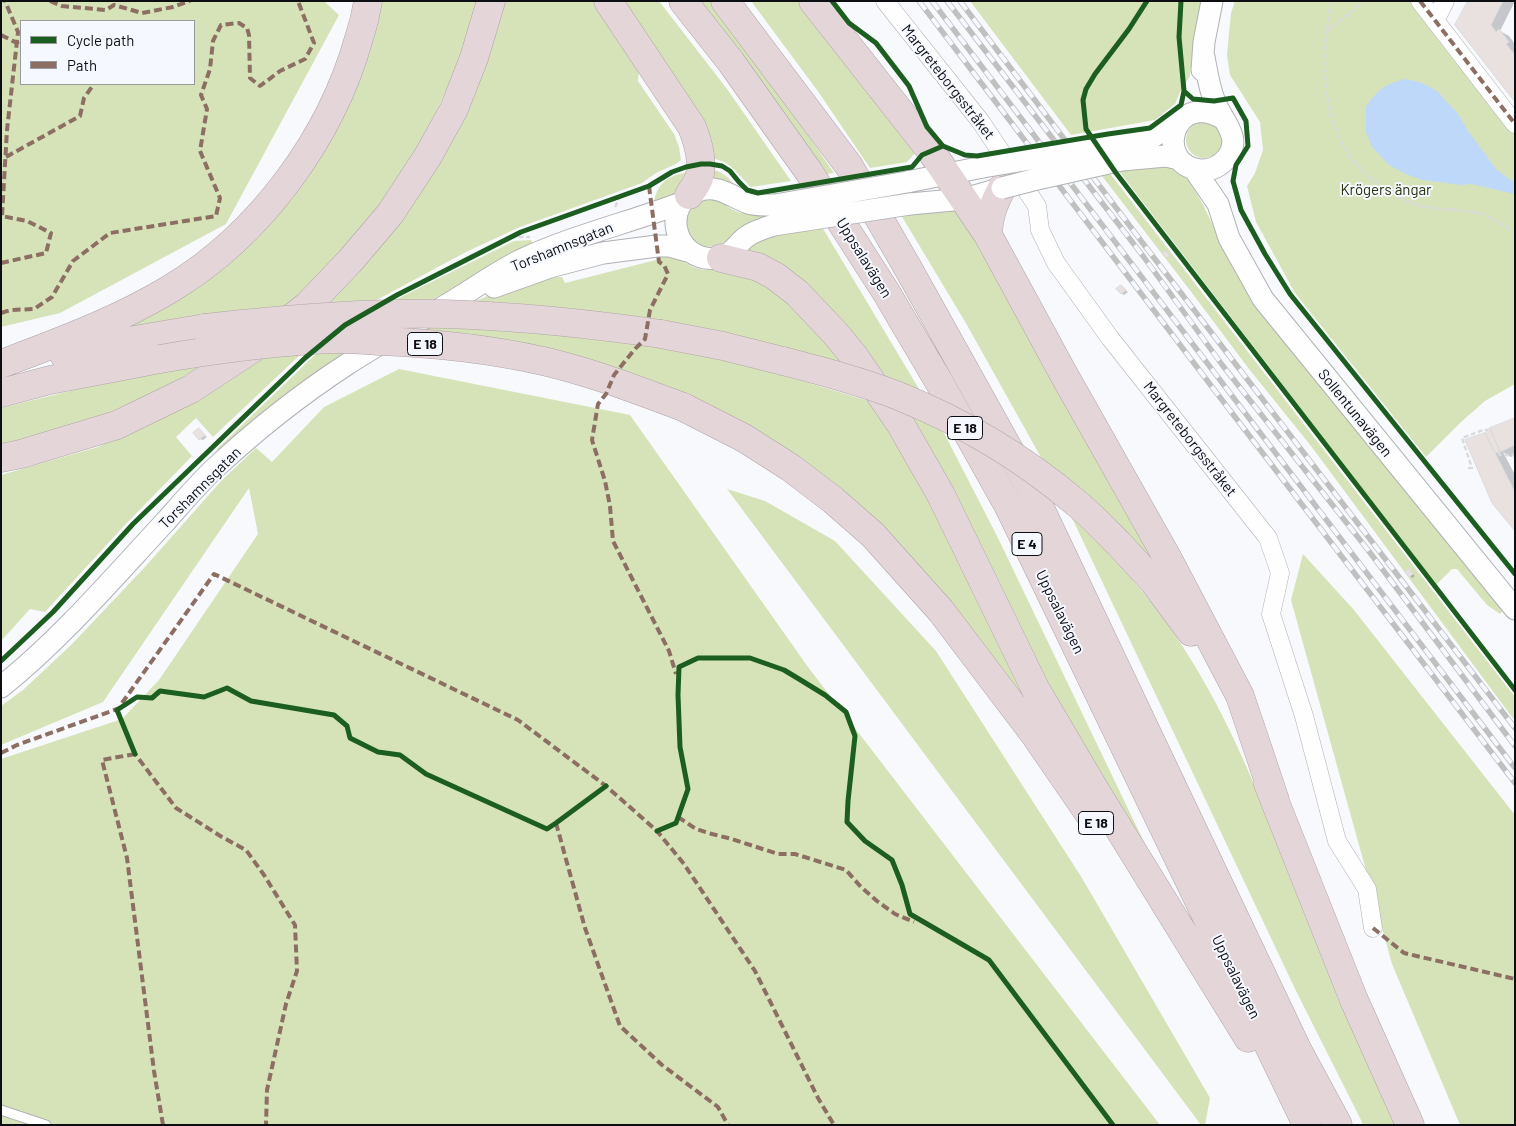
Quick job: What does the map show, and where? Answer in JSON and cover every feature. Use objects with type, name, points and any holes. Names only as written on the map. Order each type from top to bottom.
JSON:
[{"type":"highway","points":[[1,364],[71,338],[136,309],[199,270],[253,222],[285,184],[313,144],[336,103],[354,58],[368,1]]},
{"type":"highway","points":[[1,458],[118,426],[191,389],[255,347],[307,306],[350,261],[390,214],[428,156],[454,109],[474,58],[491,1]]},
{"type":"highway","points":[[608,1],[692,127],[698,141],[699,178],[685,199]]},
{"type":"highway","name":"Uppsalavägen","points":[[683,1],[731,62],[809,172],[886,292],[944,390],[1009,507],[1307,1125]]},
{"type":"highway","name":"Uppsalavägen","points":[[725,1],[849,166],[909,270],[1030,489],[1298,1051],[1338,1125]]},
{"type":"highway","points":[[813,1],[947,174],[988,236],[1223,662],[1240,696],[1275,800]]},
{"type":"highway","points":[[988,236],[992,208],[1002,188]]},
{"type":"highway","points":[[721,258],[758,266],[775,276],[796,293],[835,333],[854,356],[901,425],[941,496],[1035,688],[1095,790],[1301,1125]]},
{"type":"highway","name":"E 18","points":[[1,371],[99,346],[205,328],[289,319],[352,315],[471,315],[593,324],[723,346],[839,376],[896,395],[941,415],[992,443],[1034,470],[1076,503],[1119,544],[1154,582],[1191,631],[1213,668],[1246,733],[1275,800],[1354,1000],[1410,1125]]},
{"type":"highway","name":"E 18","points":[[1,392],[50,380],[210,350],[338,339],[397,341],[466,347],[543,362],[612,380],[683,407],[744,438],[791,468],[833,500],[873,535],[941,611],[1041,743],[1104,835],[1179,952],[1301,1125]]},
{"type":"street","name":"Margreteborgsstråket","points":[[885,1],[981,122],[1037,206],[1040,230],[1056,263],[1110,338],[1268,538],[1280,573],[1271,614],[1304,716],[1337,841],[1367,889],[1373,928]]},
{"type":"street","name":"Sollentunavägen","points":[[1212,1],[1204,42],[1204,57],[1198,99],[1188,115],[1177,125],[1173,142],[1174,150],[1218,204]]},
{"type":"street","points":[[1420,1],[1515,124]]},
{"type":"street","points":[[1435,21],[1445,1]]},
{"type":"street","name":"Sollentunavägen","points":[[1204,57],[1214,101],[1222,118],[1229,126],[1232,136],[1232,146],[1218,174],[1218,204],[1229,238],[1263,299],[1515,609]]},
{"type":"street","points":[[774,215],[964,199],[1033,180],[1118,153],[1136,142],[1153,137],[1188,115],[1202,111],[1213,112],[1222,118]]},
{"type":"street","points":[[721,258],[774,215],[907,182],[983,167],[1118,153],[1166,156],[1203,170],[1212,169],[1222,164]]},
{"type":"street","name":"Torshamnsgatan","points":[[1,687],[30,664],[61,634],[214,469],[282,412],[344,366],[412,324],[449,304],[520,260],[598,230],[652,214],[700,190],[713,188],[726,191],[748,203],[761,205],[774,215]]},
{"type":"street","points":[[685,199],[676,214],[676,230],[687,251]]},
{"type":"street","name":"Torshamnsgatan","points":[[449,304],[550,267],[603,253],[669,246],[709,259],[721,258]]},
{"type":"lane","points":[[1,1110],[46,1125]]},
{"type":"path","points":[[1332,1],[1326,32],[1324,71],[1329,111],[1337,133],[1351,159],[1373,181],[1400,198],[1420,206],[1479,213],[1508,227],[1515,233]]},
{"type":"path","points":[[1326,32],[1365,1]]},
{"type":"path","points":[[610,200],[627,194]]},
{"type":"path","points":[[609,210],[614,208],[620,197]]},
{"type":"path","points":[[503,241],[521,232]]},
{"type":"path","points":[[1468,468],[1472,468],[1462,438],[1488,430]]},
{"type":"path","points":[[1498,452],[1500,455],[1515,455]]},
{"type":"green space","points":[[1,1],[324,1],[339,15],[226,224],[60,313],[1,327]]},
{"type":"green space","points":[[376,1],[478,1],[458,63],[438,108],[412,157],[380,204],[338,254],[287,307],[124,329],[259,228]]},
{"type":"green space","points":[[502,1],[598,1],[639,69],[638,81],[674,134],[681,160],[656,173],[642,183],[520,227],[466,252],[371,303],[323,304],[355,272]]},
{"type":"green space","points":[[617,1],[659,1],[727,89],[791,181],[751,187],[728,164],[708,158]]},
{"type":"green space","points":[[701,1],[710,1],[714,6],[781,96],[834,173],[827,174],[770,93]]},
{"type":"green space","points":[[751,1],[803,1],[917,151],[907,162],[870,168],[817,90]]},
{"type":"green space","points":[[970,1],[1203,1],[1195,36],[1190,76],[1175,104],[1155,120],[1071,135]]},
{"type":"green space","name":"Krögers ängar","points":[[1235,1],[1411,1],[1470,80],[1515,134],[1515,384],[1485,401],[1426,457],[1295,293],[1256,222],[1247,186],[1255,173],[1263,150],[1260,122],[1230,75],[1227,55],[1231,13]]},
{"type":"green space","points":[[1204,122],[1216,128],[1222,140],[1216,152],[1204,158],[1192,152],[1186,140],[1192,128]]},
{"type":"green space","points":[[1158,164],[1174,166],[1191,183],[1234,270],[1256,307],[1504,609],[1500,614],[1487,605],[1457,569],[1452,569],[1436,585],[1119,171]]},
{"type":"green space","points":[[708,169],[724,175],[736,187],[707,179]]},
{"type":"green space","points":[[693,171],[686,184],[678,192],[669,198],[654,202],[659,188],[667,179]]},
{"type":"green space","points":[[1108,171],[1515,697],[1515,721],[1311,446],[1249,369],[1099,172]]},
{"type":"green space","points":[[708,199],[720,202],[738,212],[749,214],[768,213],[768,217],[741,229],[718,245],[705,246],[697,243],[691,236],[687,228],[687,220],[690,211],[697,204]]},
{"type":"green space","points":[[954,208],[981,248],[1166,573],[1043,461],[967,325],[901,215]]},
{"type":"green space","points":[[822,227],[922,394],[879,376],[742,254],[753,244],[766,237]]},
{"type":"green space","points":[[531,240],[533,244],[428,302],[391,302],[514,241]]},
{"type":"green space","points":[[664,252],[672,254],[693,267],[703,270],[719,269],[760,275],[855,369],[471,303],[526,282],[562,277],[565,283],[656,260]]},
{"type":"green space","points":[[433,324],[498,326],[681,348],[782,375],[879,404],[1113,833],[996,671],[762,437],[418,333]]},
{"type":"green space","points":[[346,351],[219,451],[217,449],[318,352]]},
{"type":"green space","points":[[302,353],[213,437],[196,418],[176,437],[192,456],[45,612],[30,609],[1,641],[1,475],[98,447],[186,406],[259,357]]},
{"type":"green space","points":[[208,363],[167,386],[89,422],[1,447],[1,408],[135,375]]},
{"type":"green space","points":[[399,369],[630,415],[808,667],[1160,1125],[1,1125],[1,759],[122,719],[159,680],[258,534],[249,488],[103,702],[1,745],[1,706],[23,690],[71,645],[144,568],[222,480],[256,448],[272,462],[324,407]]},
{"type":"green space","points":[[903,413],[943,431],[997,536],[1156,867],[1049,693]]},
{"type":"green space","points":[[727,489],[765,501],[835,541],[936,651],[1082,878],[1210,1098],[1205,1125],[1201,1125]]},
{"type":"green space","points":[[1072,518],[1120,566],[1153,604],[1186,652],[1226,722],[1397,1125],[1363,1125],[1297,993]]},
{"type":"green space","points":[[1303,554],[1354,610],[1515,815],[1515,1125],[1460,1125],[1392,964],[1291,600]]},
{"type":"water","points":[[1405,79],[1420,82],[1437,91],[1458,114],[1468,131],[1497,170],[1515,183],[1515,194],[1471,184],[1462,185],[1422,180],[1389,165],[1372,147],[1366,132],[1366,107],[1382,89],[1392,83]]},
{"type":"building","points":[[1468,1],[1503,1],[1491,25],[1496,32],[1499,29],[1509,42],[1506,44],[1515,55],[1515,102],[1455,25]]},
{"type":"building","points":[[1166,251],[1170,256],[1166,258],[1162,253]]},
{"type":"building","points":[[1121,285],[1126,290],[1121,294],[1116,289]]},
{"type":"building","points":[[1515,418],[1515,445],[1500,452],[1490,428]]},
{"type":"building","points":[[199,428],[205,435],[199,440],[193,433]]},
{"type":"building","points":[[1490,428],[1500,452],[1495,453],[1485,433]]},
{"type":"building","points":[[1485,433],[1515,492],[1515,531],[1492,503],[1465,440]]},
{"type":"building","points":[[1409,568],[1413,574],[1409,577],[1405,572]]},
{"type":"railway","points":[[919,1],[1515,783]]},
{"type":"railway","points":[[932,1],[1515,768]]},
{"type":"railway","points":[[947,1],[1143,256],[1223,366],[1368,550],[1515,746]]},
{"type":"railway","points":[[960,1],[1148,250],[1515,728]]},
{"type":"marked path","points":[[1,263],[46,253],[51,233],[27,221],[2,216],[7,130],[18,32],[5,1]]},
{"type":"marked path","points":[[50,1],[62,6],[106,10],[114,5],[142,13],[173,7],[190,1]]},
{"type":"marked path","points":[[1,313],[11,310],[34,309],[52,297],[73,261],[110,233],[216,216],[220,198],[200,151],[207,109],[201,95],[210,69],[213,41],[221,25],[239,23],[247,28],[249,35],[250,78],[260,86],[280,71],[305,59],[314,43],[298,1]]},
{"type":"marked path","points":[[1420,1],[1515,124]]},
{"type":"marked path","points":[[1,35],[20,44]]},
{"type":"marked path","points":[[6,157],[80,116],[84,98],[93,85]]},
{"type":"marked path","points":[[649,186],[659,262],[664,265],[668,274],[650,310],[645,339],[614,375],[606,394],[598,404],[592,440],[605,481],[610,506],[613,541],[669,651],[676,674]]},
{"type":"marked path","points":[[122,703],[214,574],[518,720],[606,786],[657,831],[684,864],[755,971],[818,1098],[834,1125]]},
{"type":"marked path","points":[[1,753],[17,745],[120,708]]},
{"type":"marked path","points":[[133,749],[176,808],[246,850],[295,925],[297,971],[286,1004],[267,1090],[266,1125]]},
{"type":"marked path","points":[[135,754],[102,760],[127,858],[154,1071],[163,1125]]},
{"type":"marked path","points":[[678,817],[696,829],[778,854],[795,854],[846,870],[877,901],[895,914],[914,922]]},
{"type":"marked path","points":[[556,823],[585,928],[620,1026],[662,1065],[718,1107],[728,1125]]},
{"type":"marked path","points":[[1373,928],[1404,953],[1515,979]]},
{"type":"cycle path","points":[[832,1],[849,23],[876,43],[909,86],[927,127],[943,146]]},
{"type":"cycle path","points":[[1147,1],[1086,89],[1083,100],[1086,129],[1116,173],[1515,690]]},
{"type":"cycle path","points":[[1,661],[53,612],[133,524],[305,358],[345,325],[397,295],[521,232],[649,186],[672,172],[686,167],[701,164],[722,166],[730,171],[747,190],[758,193],[912,167],[922,155],[943,146],[965,155],[977,156],[1150,128],[1181,105],[1184,91],[1179,37],[1181,1]]},
{"type":"cycle path","points":[[1184,91],[1193,99],[1214,101],[1233,98],[1246,121],[1248,146],[1236,165],[1233,181],[1241,210],[1265,254],[1290,294],[1515,574]]},
{"type":"cycle path","points":[[657,831],[676,823],[688,789],[680,747],[679,667],[698,658],[750,658],[784,670],[825,695],[846,712],[855,736],[847,822],[865,841],[892,860],[902,885],[910,914],[989,960],[1113,1125]]},
{"type":"cycle path","points":[[135,754],[117,710],[137,697],[152,698],[160,691],[204,697],[227,688],[251,701],[334,715],[347,726],[350,738],[378,752],[400,755],[426,774],[547,829],[606,786]]}]
